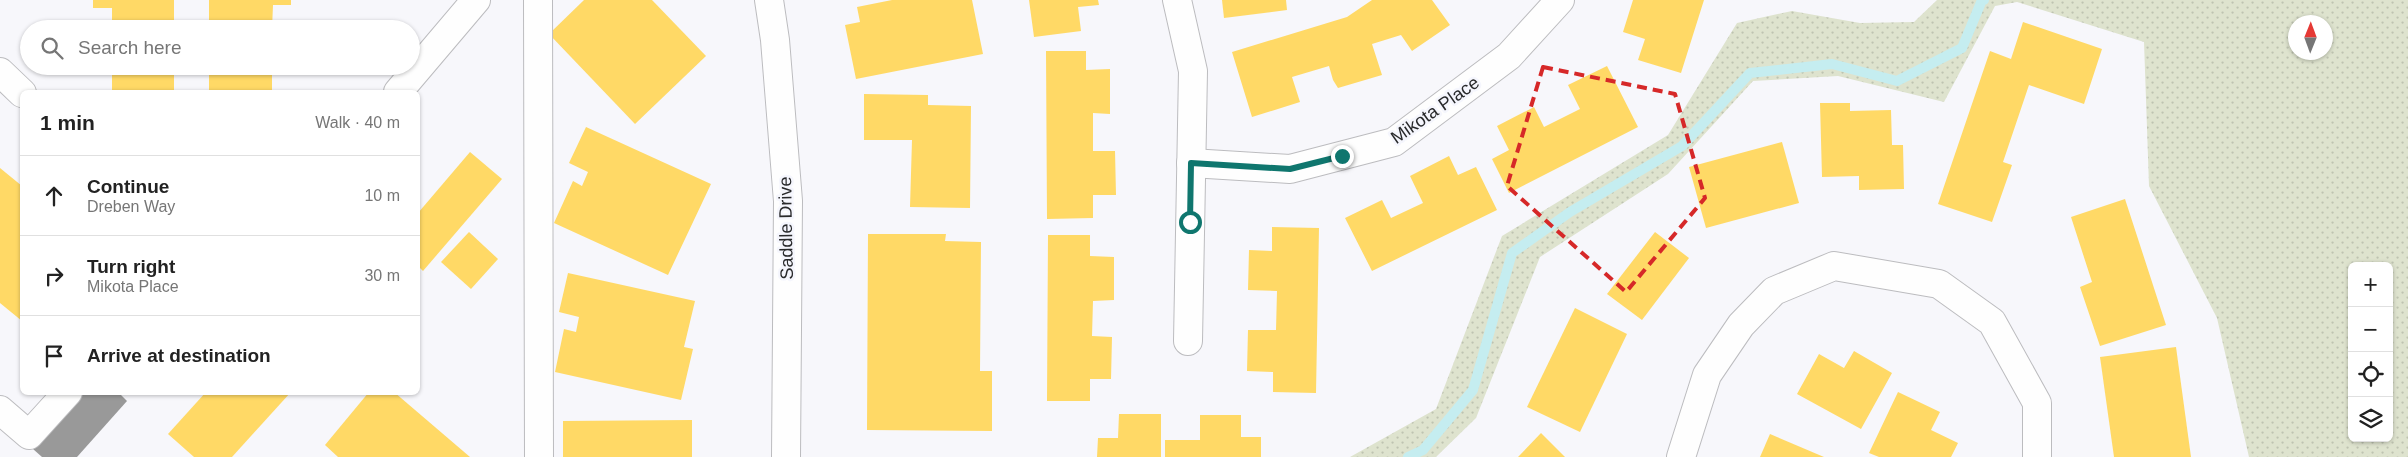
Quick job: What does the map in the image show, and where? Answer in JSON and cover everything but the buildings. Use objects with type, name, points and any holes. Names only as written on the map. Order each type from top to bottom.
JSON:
[{"type":"street","points":[[420,66],[476,0]]},
{"type":"street","points":[[538,0],[539,457]]},
{"type":"street","name":"Saddle Drive","points":[[769,0],[775,40],[788,200],[786,457]]},
{"type":"street","points":[[1177,0],[1193,72],[1188,341]]},
{"type":"street","name":"Mikota Place","points":[[1191,163],[1290,169],[1394,142],[1509,56],[1560,0]]},
{"type":"street","points":[[0,72],[20,91]]},
{"type":"street","points":[[400,90],[412,75]]},
{"type":"street","points":[[1681,457],[1707,375],[1741,325],[1774,291],[1834,266],[1939,284],[1992,322],[2037,403],[2037,457]]},
{"type":"street","points":[[0,410],[29,434],[65,395]]},
{"type":"highlighted area","points":[[1543,67],[1675,94],[1705,198],[1626,292],[1507,186]]},
{"type":"green space","points":[[1937,0],[2408,0],[2408,457],[2249,457],[2217,318],[2149,186],[2144,42],[2017,2],[1995,6],[1944,102],[1838,76],[1753,81],[1668,174],[1540,257],[1476,418],[1436,457],[1350,457],[1436,409],[1502,236],[1668,135],[1737,23],[1792,11],[1860,23],[1914,22]]},
{"type":"waterway","points":[[1408,457],[1423,450],[1473,390],[1512,253],[1570,212],[1682,146],[1750,73],[1832,64],[1897,81],[1962,48],[1982,0],[1984,0]]},
{"type":"route","points":[[1190,222],[1191,163],[1290,169],[1342,156]]}]
